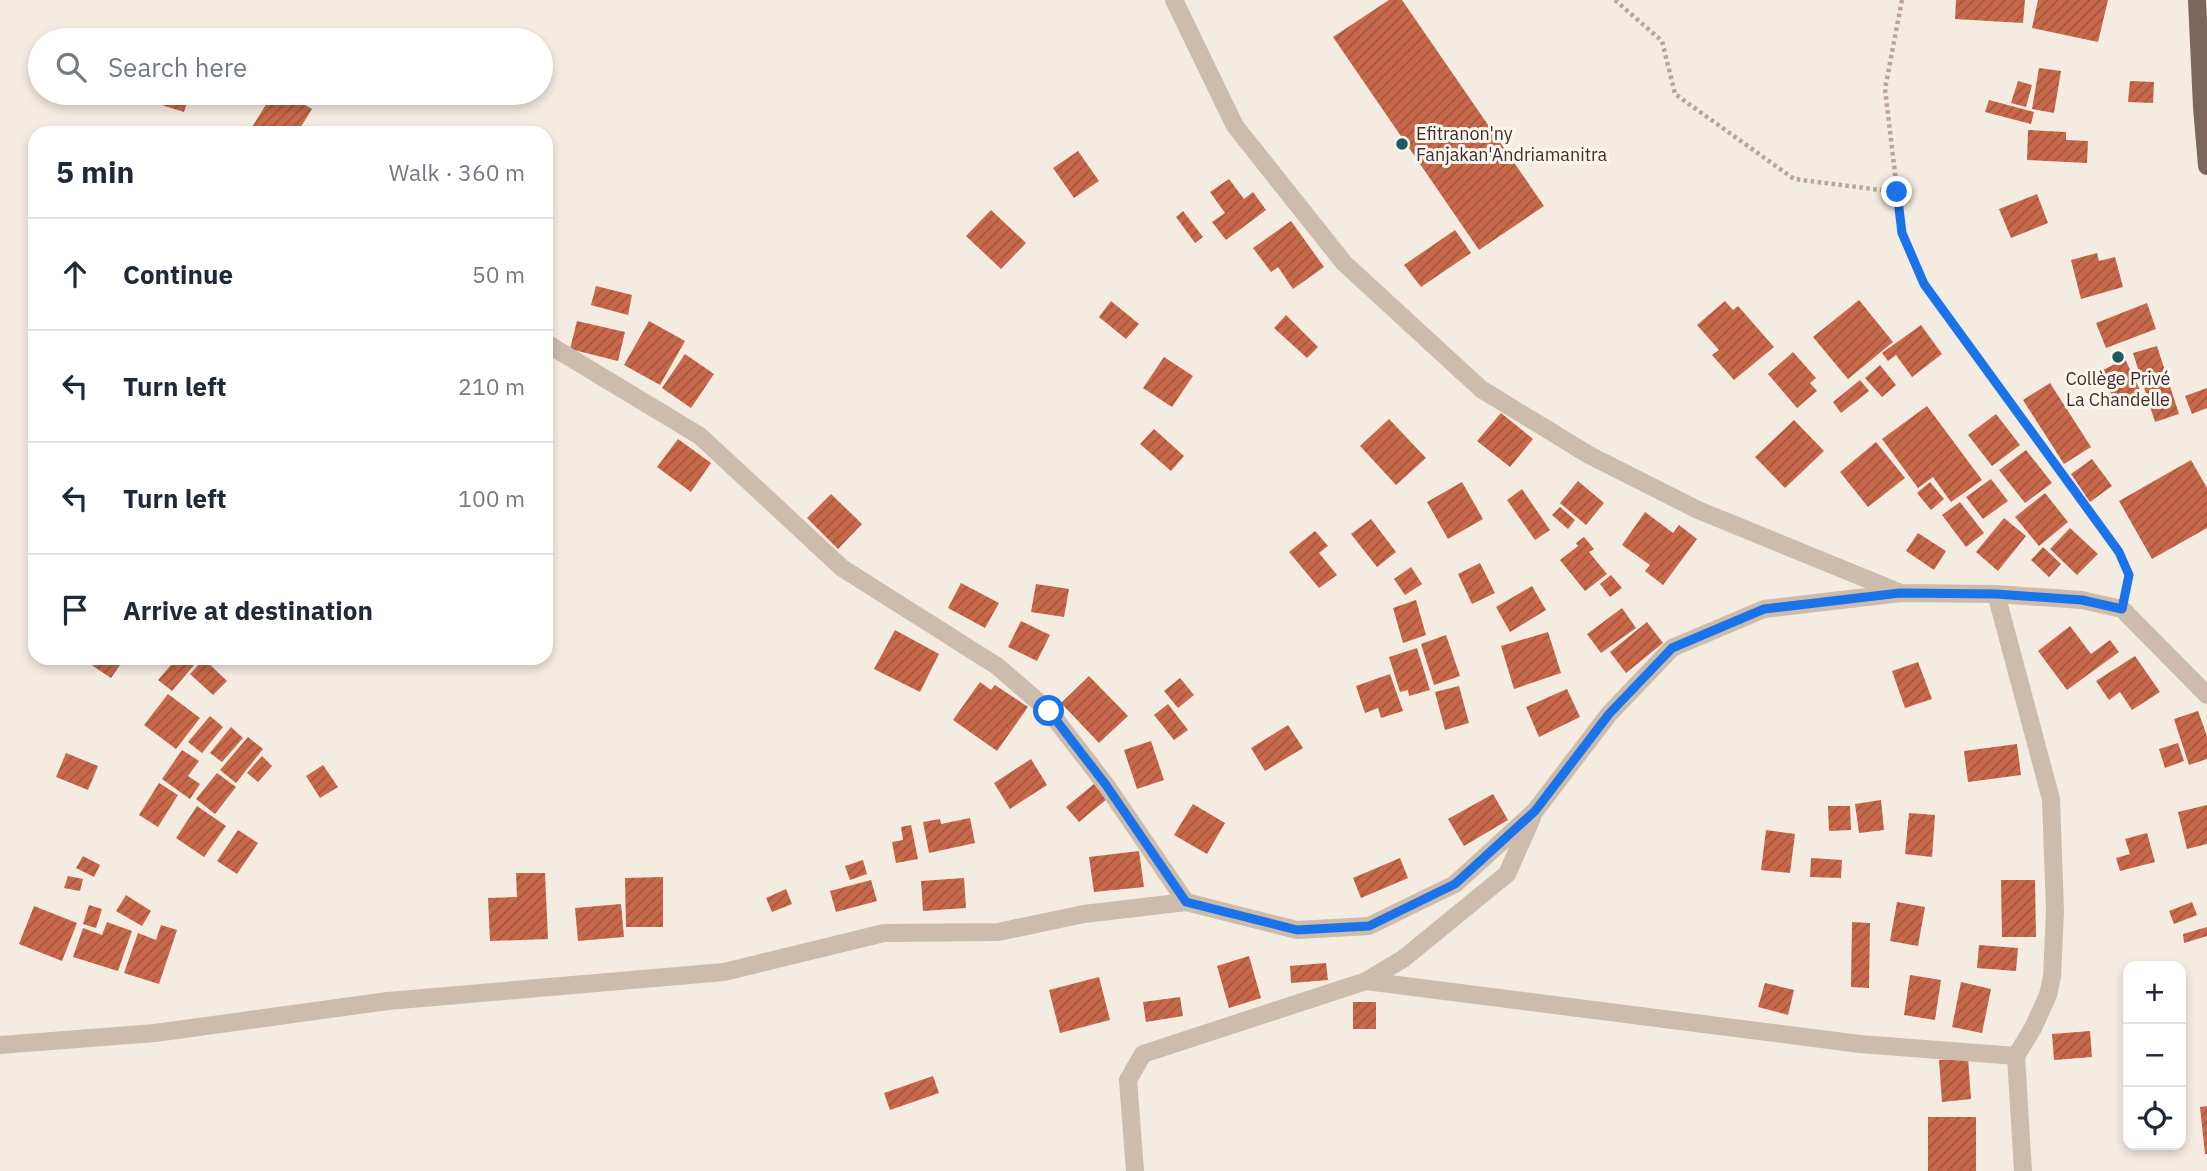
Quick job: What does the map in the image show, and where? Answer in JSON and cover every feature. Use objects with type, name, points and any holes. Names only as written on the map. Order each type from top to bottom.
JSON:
[{"type":"main road","points":[[2197,0],[2207,166]]},
{"type":"street","points":[[1174,0],[1234,126],[1344,263],[1481,389],[1589,456],[1698,510],[1900,593]]},
{"type":"street","points":[[553,347],[700,436],[842,568],[998,666],[1049,711],[1106,785],[1186,902]]},
{"type":"street","points":[[0,1045],[155,1033],[388,1001],[724,972],[884,933],[998,932],[1084,914],[1186,902],[1297,930],[1369,926],[1455,884],[1535,811],[1609,714],[1672,648],[1764,609],[1900,593],[1996,594],[2082,600],[2122,609],[2207,695]]},
{"type":"street","points":[[1996,594],[2050,799],[2055,911],[2052,977],[2048,995],[2033,1028],[2016,1056],[2023,1171]]},
{"type":"street","points":[[1135,1171],[1128,1080],[1143,1054],[1366,981],[1403,959],[1507,874],[1535,811]]},
{"type":"street","points":[[1366,981],[1860,1044],[2016,1056]]},
{"type":"path","points":[[1615,0],[1662,41],[1675,94],[1794,179],[1897,192]]},
{"type":"path","points":[[1902,0],[1885,89],[1902,233],[1924,284],[2119,552],[2129,575],[2122,609]]},
{"type":"building","points":[[1389,0],[1402,0],[1544,206],[1479,250],[1333,37]]},
{"type":"building","points":[[1956,0],[2025,0],[2023,23],[1955,19]]},
{"type":"building","points":[[2038,0],[2108,0],[2098,42],[2032,28]]},
{"type":"building","points":[[2039,68],[2061,71],[2054,113],[2032,109]]},
{"type":"building","points":[[2018,81],[2032,85],[2026,107],[2011,103]]},
{"type":"building","points":[[2130,81],[2154,82],[2153,103],[2128,102]]},
{"type":"building","points":[[1989,100],[2034,112],[2031,124],[1985,112]]},
{"type":"building","points":[[162,105],[186,105],[184,112]]},
{"type":"building","points":[[266,105],[305,105],[312,109],[301,126],[253,126]]},
{"type":"building","points":[[2028,130],[2066,132],[2066,140],[2088,141],[2087,163],[2027,160]]},
{"type":"building","points":[[1078,151],[1099,181],[1074,198],[1053,168]]},
{"type":"building","points":[[1229,179],[1244,199],[1253,192],[1266,210],[1226,240],[1212,222],[1225,213],[1210,192]]},
{"type":"building","points":[[2037,194],[2048,223],[2011,238],[1999,209]]},
{"type":"building","points":[[991,210],[1026,243],[1001,269],[966,236]]},
{"type":"building","points":[[1183,211],[1203,237],[1195,243],[1176,217]]},
{"type":"building","points":[[1291,221],[1324,267],[1293,289],[1278,267],[1271,272],[1253,248]]},
{"type":"building","points":[[1455,230],[1471,253],[1421,287],[1404,265]]},
{"type":"building","points":[[2097,253],[2099,261],[2115,257],[2123,287],[2081,299],[2071,260]]},
{"type":"building","points":[[596,286],[632,295],[628,315],[591,305]]},
{"type":"building","points":[[1859,300],[1893,342],[1848,379],[1813,337]]},
{"type":"building","points":[[1111,301],[1139,324],[1126,339],[1099,317]]},
{"type":"building","points":[[1725,301],[1733,310],[1738,306],[1774,347],[1734,380],[1712,355],[1719,350],[1697,325]]},
{"type":"building","points":[[2147,303],[2156,329],[2106,348],[2096,323]]},
{"type":"building","points":[[1286,315],[1318,347],[1307,358],[1274,328]]},
{"type":"building","points":[[577,321],[625,332],[618,361],[570,349]]},
{"type":"building","points":[[649,321],[685,341],[660,385],[624,365]]},
{"type":"building","points":[[1921,325],[1942,354],[1912,377],[1896,355],[1888,361],[1882,353]]},
{"type":"building","points":[[2157,346],[2179,414],[2155,422],[2133,353]]},
{"type":"building","points":[[1793,352],[1816,378],[1810,383],[1817,391],[1797,408],[1768,374]]},
{"type":"building","points":[[685,354],[714,374],[691,408],[662,388]]},
{"type":"building","points":[[1164,357],[1193,376],[1172,407],[1143,388]]},
{"type":"building","points":[[2125,359],[2141,392],[2116,404],[2101,371]]},
{"type":"building","points":[[1880,365],[1896,385],[1882,397],[1865,378]]},
{"type":"building","points":[[1860,380],[1869,391],[1841,413],[1833,402]]},
{"type":"building","points":[[2050,383],[2091,447],[2064,464],[2023,400]]},
{"type":"building","points":[[2207,388],[2207,408],[2192,414],[2185,396]]},
{"type":"building","points":[[1927,406],[1982,480],[1951,502],[1933,477],[1918,488],[1882,439]]},
{"type":"building","points":[[1501,413],[1533,439],[1510,467],[1477,441]]},
{"type":"building","points":[[1996,414],[2020,445],[1992,466],[1968,435]]},
{"type":"building","points":[[1389,419],[1426,458],[1396,485],[1360,446]]},
{"type":"building","points":[[1794,420],[1824,451],[1785,488],[1755,457]]},
{"type":"building","points":[[1154,429],[1184,456],[1171,471],[1140,444]]},
{"type":"building","points":[[678,439],[711,463],[691,492],[657,467]]},
{"type":"building","points":[[1876,442],[1905,478],[1868,507],[1840,472]]},
{"type":"building","points":[[2026,450],[2052,483],[2025,503],[1999,470]]},
{"type":"building","points":[[2092,459],[2112,486],[2090,502],[2071,474]]},
{"type":"building","points":[[2191,460],[2207,488],[2207,528],[2152,559],[2119,501]]},
{"type":"building","points":[[1991,479],[2008,501],[1983,519],[1966,497]]},
{"type":"building","points":[[1578,481],[1604,503],[1586,525],[1560,503]]},
{"type":"building","points":[[1462,482],[1483,519],[1448,539],[1427,502]]},
{"type":"building","points":[[1930,482],[1944,499],[1931,510],[1917,493]]},
{"type":"building","points":[[1522,489],[1550,530],[1535,540],[1507,500]]},
{"type":"building","points":[[2045,493],[2068,522],[2039,546],[2015,517]]},
{"type":"building","points":[[831,494],[862,524],[838,549],[807,518]]},
{"type":"building","points":[[1960,502],[1984,533],[1966,547],[1942,515]]},
{"type":"building","points":[[1560,507],[1575,520],[1568,529],[1552,515]]},
{"type":"building","points":[[1645,512],[1673,533],[1679,525],[1697,539],[1663,585],[1645,571],[1650,565],[1622,545]]},
{"type":"building","points":[[2004,518],[2026,536],[1998,571],[1976,552]]},
{"type":"building","points":[[1371,519],[1396,552],[1377,567],[1351,534]]},
{"type":"building","points":[[2070,528],[2098,554],[2077,575],[2050,549]]},
{"type":"building","points":[[1315,531],[1328,546],[1319,553],[1337,575],[1319,588],[1289,552]]},
{"type":"building","points":[[1918,533],[1946,551],[1934,570],[1906,551]]},
{"type":"building","points":[[1584,537],[1594,549],[1589,552],[1607,574],[1585,591],[1560,560],[1578,546],[1576,543]]},
{"type":"building","points":[[2043,547],[2061,564],[2049,577],[2031,560]]},
{"type":"building","points":[[1480,563],[1495,593],[1472,604],[1458,574]]},
{"type":"building","points":[[1411,567],[1422,584],[1405,595],[1394,579]]},
{"type":"building","points":[[1611,575],[1622,588],[1610,597],[1600,584]]},
{"type":"building","points":[[961,583],[999,603],[985,628],[948,608]]},
{"type":"building","points":[[1036,584],[1069,589],[1064,617],[1031,612]]},
{"type":"building","points":[[1532,586],[1546,610],[1510,632],[1496,607]]},
{"type":"building","points":[[1416,600],[1426,635],[1403,643],[1393,608]]},
{"type":"building","points":[[1622,608],[1636,628],[1601,653],[1587,634]]},
{"type":"building","points":[[1021,621],[1050,635],[1037,661],[1008,647]]},
{"type":"building","points":[[1647,622],[1663,643],[1626,673],[1610,652]]},
{"type":"building","points":[[2070,626],[2091,654],[2110,640],[2119,652],[2067,690],[2038,651]]},
{"type":"building","points":[[895,630],[939,654],[920,692],[874,669]]},
{"type":"building","points":[[1548,632],[1561,673],[1514,689],[1501,646]]},
{"type":"building","points":[[1446,635],[1460,676],[1434,685],[1421,644]]},
{"type":"building","points":[[1417,648],[1430,690],[1409,696],[1408,690],[1400,692],[1389,657]]},
{"type":"building","points":[[2135,656],[2160,692],[2132,710],[2120,692],[2109,700],[2096,681]]},
{"type":"building","points":[[1918,662],[1932,699],[1905,708],[1892,671]]},
{"type":"building","points":[[92,665],[120,665],[111,678]]},
{"type":"building","points":[[171,665],[194,665],[172,691],[158,680]]},
{"type":"building","points":[[198,665],[210,665],[227,681],[213,695],[190,674]]},
{"type":"building","points":[[1390,674],[1403,711],[1381,718],[1378,708],[1365,713],[1356,686]]},
{"type":"building","points":[[1089,676],[1128,716],[1099,743],[1061,703]]},
{"type":"building","points":[[1180,678],[1194,695],[1178,708],[1164,691]]},
{"type":"building","points":[[980,682],[991,690],[995,685],[1028,707],[997,751],[953,720]]},
{"type":"building","points":[[1459,686],[1469,723],[1445,730],[1435,692]]},
{"type":"building","points":[[1567,689],[1580,717],[1539,737],[1526,707]]},
{"type":"building","points":[[168,694],[200,718],[176,749],[144,725]]},
{"type":"building","points":[[1168,704],[1188,730],[1174,740],[1154,715]]},
{"type":"building","points":[[2198,711],[2207,736],[2207,759],[2189,765],[2174,719]]},
{"type":"building","points":[[210,716],[223,727],[202,753],[188,742]]},
{"type":"building","points":[[1288,725],[1303,748],[1265,771],[1251,748]]},
{"type":"building","points":[[231,727],[243,738],[222,762],[210,753]]},
{"type":"building","points":[[248,737],[263,749],[236,783],[220,770]]},
{"type":"building","points":[[1151,741],[1164,780],[1137,789],[1124,750]]},
{"type":"building","points":[[2178,743],[2184,761],[2165,768],[2159,749]]},
{"type":"building","points":[[2017,744],[2021,775],[1968,782],[1964,751]]},
{"type":"building","points":[[182,750],[199,761],[188,776],[200,784],[190,799],[162,779]]},
{"type":"building","points":[[66,753],[98,766],[88,790],[56,777]]},
{"type":"building","points":[[262,756],[272,766],[258,782],[247,773]]},
{"type":"building","points":[[1031,759],[1047,785],[1010,809],[994,783]]},
{"type":"building","points":[[323,765],[338,787],[320,798],[306,776]]},
{"type":"building","points":[[217,773],[236,787],[215,814],[196,799]]},
{"type":"building","points":[[159,783],[178,795],[158,827],[139,815]]},
{"type":"building","points":[[1094,784],[1107,799],[1079,822],[1066,807]]},
{"type":"building","points":[[1493,794],[1508,820],[1464,846],[1448,819]]},
{"type":"building","points":[[1881,800],[1884,830],[1859,833],[1855,804]]},
{"type":"building","points":[[1193,804],[1225,823],[1207,854],[1174,835]]},
{"type":"building","points":[[2207,805],[2207,844],[2187,849],[2178,812]]},
{"type":"building","points":[[197,806],[226,826],[204,857],[176,838]]},
{"type":"building","points":[[1828,806],[1850,806],[1851,830],[1829,831]]},
{"type":"building","points":[[1909,813],[1935,815],[1932,857],[1905,854]]},
{"type":"building","points":[[970,818],[975,843],[929,853],[923,822],[940,819],[941,824]]},
{"type":"building","points":[[911,825],[918,859],[896,863],[892,842],[903,840],[901,827]]},
{"type":"building","points":[[238,830],[258,843],[237,874],[217,861]]},
{"type":"building","points":[[1766,830],[1795,834],[1790,873],[1761,870]]},
{"type":"building","points":[[2147,833],[2155,862],[2120,871],[2116,858],[2130,854],[2125,839]]},
{"type":"building","points":[[1139,851],[1144,887],[1094,892],[1089,857]]},
{"type":"building","points":[[83,856],[100,865],[94,877],[76,868]]},
{"type":"building","points":[[1400,858],[1408,878],[1361,898],[1353,878]]},
{"type":"building","points":[[1811,858],[1842,860],[1841,878],[1810,877]]},
{"type":"building","points":[[863,860],[867,874],[850,880],[845,866]]},
{"type":"building","points":[[516,873],[545,873],[548,939],[490,941],[488,898],[517,897]]},
{"type":"building","points":[[68,876],[83,879],[80,891],[64,888]]},
{"type":"building","points":[[663,877],[663,927],[626,927],[625,878]]},
{"type":"building","points":[[964,878],[966,908],[923,911],[921,881]]},
{"type":"building","points":[[871,880],[877,901],[836,912],[830,891]]},
{"type":"building","points":[[2001,880],[2035,880],[2036,937],[2002,937]]},
{"type":"building","points":[[786,889],[792,904],[772,912],[766,898]]},
{"type":"building","points":[[126,895],[151,911],[142,926],[116,911]]},
{"type":"building","points":[[1897,902],[1925,907],[1918,946],[1890,941]]},
{"type":"building","points":[[2192,902],[2197,915],[2174,924],[2169,911]]},
{"type":"building","points":[[621,904],[624,937],[578,941],[575,908]]},
{"type":"building","points":[[89,905],[102,909],[96,928],[83,924]]},
{"type":"building","points":[[34,906],[77,923],[62,961],[19,944]]},
{"type":"building","points":[[107,922],[132,931],[118,971],[73,957],[83,928],[102,935]]},
{"type":"building","points":[[1852,922],[1870,923],[1869,988],[1851,987]]},
{"type":"building","points":[[161,925],[177,930],[159,984],[124,973],[138,933],[156,940]]},
{"type":"building","points":[[2207,927],[2207,936],[2184,943],[2183,934]]},
{"type":"building","points":[[1979,945],[2018,948],[2016,971],[1977,968]]},
{"type":"building","points":[[1249,956],[1261,998],[1229,1008],[1217,966]]},
{"type":"building","points":[[1326,963],[1328,980],[1291,983],[1290,966]]},
{"type":"building","points":[[1910,975],[1941,980],[1935,1020],[1904,1015]]},
{"type":"building","points":[[1099,977],[1110,1020],[1060,1033],[1049,990]]},
{"type":"building","points":[[1961,982],[1991,989],[1982,1033],[1952,1027]]},
{"type":"building","points":[[1765,983],[1794,990],[1788,1015],[1758,1007]]},
{"type":"building","points":[[1180,997],[1183,1016],[1146,1022],[1143,1002]]},
{"type":"building","points":[[1353,1002],[1376,1002],[1376,1029],[1353,1029]]},
{"type":"building","points":[[2090,1031],[2092,1057],[2054,1060],[2052,1034]]},
{"type":"building","points":[[1968,1058],[1971,1099],[1942,1102],[1939,1060]]},
{"type":"building","points":[[933,1076],[939,1093],[890,1110],[884,1093]]},
{"type":"building","points":[[2207,1106],[2207,1154],[2205,1154],[2200,1107]]},
{"type":"building","points":[[1928,1117],[1976,1117],[1976,1171],[1928,1171]]},
{"type":"place","name":"Efitranon'ny Fanjakan'Andriamanitra","points":[[1402,144]]},
{"type":"place","name":"Collège Privé La Chandelle","points":[[2118,357]]},
{"type":"route","points":[[1049,711],[1106,785],[1186,902],[1297,930],[1369,926],[1455,884],[1535,811],[1609,714],[1672,648],[1764,609],[1900,593],[1996,594],[2082,600],[2122,609],[2129,575],[2119,552],[1924,284],[1902,233],[1897,192]]}]
